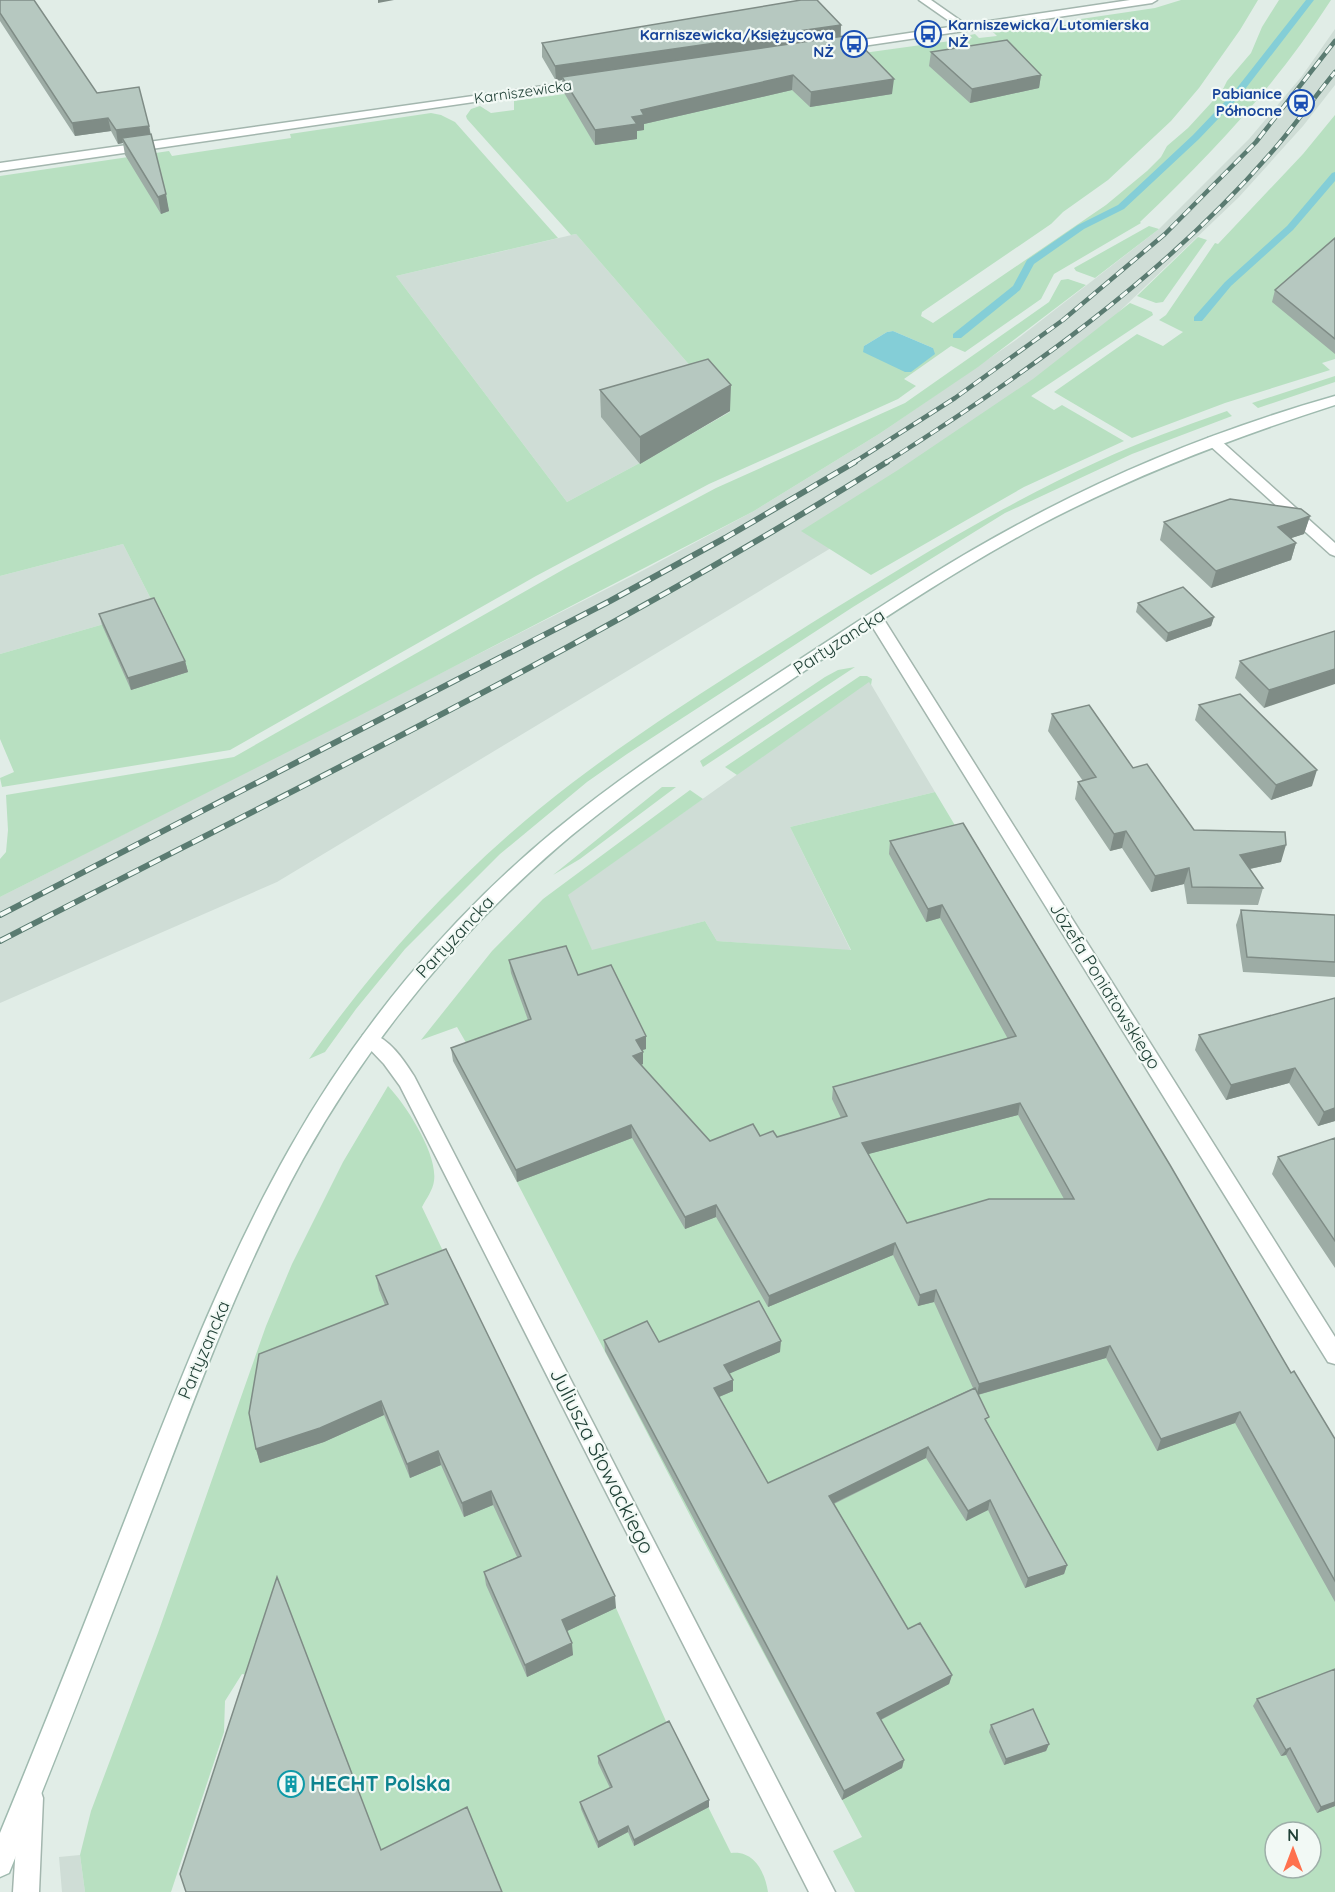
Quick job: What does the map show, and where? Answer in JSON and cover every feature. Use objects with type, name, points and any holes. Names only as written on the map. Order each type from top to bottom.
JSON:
[{"type":"street","points":[[924,0],[966,28]]},
{"type":"street","points":[[819,49],[1152,0]]},
{"type":"street","name":"Karniszewicka","points":[[0,167],[598,81]]},
{"type":"street","name":"Partyzancka","points":[[0,1864],[207,1339],[253,1239],[291,1165],[324,1108],[370,1040],[410,987],[460,929],[555,839],[664,756],[875,618],[978,554],[1111,483],[1213,441],[1335,400]]},
{"type":"street","points":[[1213,441],[1335,551]]},
{"type":"street","name":"Józefa Poniatowskiego","points":[[875,618],[1335,1355]]},
{"type":"street","name":"Juliusza Słowackiego","points":[[370,1040],[388,1055],[407,1081],[822,1892]]},
{"type":"street","points":[[26,1892],[31,1788]]},
{"type":"shaded area","points":[[1335,29],[1335,85],[1303,126],[1239,197],[1031,396],[836,545],[277,882],[0,1003],[0,897],[642,571],[754,511],[879,434],[1016,340],[1159,229],[1249,139],[1302,76]]},
{"type":"shaded area","points":[[576,234],[730,412],[567,502],[396,276]]},
{"type":"shaded area","points":[[123,544],[156,609],[0,654],[0,576]]},
{"type":"shaded area","points":[[869,681],[935,792],[790,827],[851,951],[717,941],[705,921],[592,951],[567,895]]},
{"type":"shaded area","points":[[80,1855],[85,1892],[62,1892],[59,1857]]},
{"type":"green space","points":[[1181,0],[1258,0],[1199,88],[1171,121],[1108,180],[1063,212],[1051,224],[922,312],[921,316],[933,323],[1106,205],[1147,171],[1161,157],[1167,146],[1188,128],[1222,91],[1227,81],[1251,53],[1262,27],[1279,0],[1331,0],[1288,62],[1242,117],[1141,223],[1054,274],[1041,299],[965,352],[951,346],[904,379],[916,386],[898,399],[709,484],[536,576],[230,750],[2,787],[0,778],[14,772],[0,739],[0,654],[156,609],[123,544],[0,576],[0,176],[169,151],[172,156],[291,138],[290,134],[431,113],[455,122],[558,238],[396,276],[567,502],[730,412],[576,234],[571,235],[467,119],[466,116],[471,109],[480,106],[491,113],[514,110],[514,101],[972,38],[970,35],[975,34],[979,38],[997,36],[993,32],[1038,25],[1047,28],[1071,24],[1074,20],[1155,8]],"holes":[[[893,331],[933,348],[864,346],[887,332]]]},
{"type":"green space","points":[[1335,115],[1335,359],[1322,363],[1330,370],[1225,403],[1132,438],[1054,392],[1137,334],[1163,346],[1183,332],[1159,320],[1166,315],[1215,243],[1218,244],[1303,154]]},
{"type":"green space","points":[[1149,226],[1159,229],[1095,278],[1076,271],[1074,268]]},
{"type":"green space","points":[[1198,237],[1207,240],[1163,302],[1156,303],[1137,296]]},
{"type":"green space","points":[[1068,279],[1086,285],[978,367],[879,434],[754,511],[357,717],[0,897],[0,859],[6,852],[8,830],[6,795],[234,757],[566,568],[716,488],[905,403],[1049,302],[1061,280]]},
{"type":"green space","points":[[1130,303],[1152,312],[1153,315],[1031,396],[1054,410],[1062,405],[1124,441],[1024,487],[871,575],[801,531],[898,470],[1033,379]]},
{"type":"green space","points":[[1335,376],[1335,382],[1258,408],[1252,403]]},
{"type":"green space","points":[[1227,411],[1232,416],[1132,454],[1005,513],[853,607],[587,782],[500,854],[405,949],[356,1009],[325,1052],[309,1059],[367,982],[430,910],[463,877],[534,813],[630,741],[810,624],[988,517],[1115,454],[1162,434]]},
{"type":"green space","points":[[855,667],[703,767],[700,761],[825,677],[838,670]]},
{"type":"green space","points":[[860,676],[872,679],[871,685],[869,682],[737,775],[725,767]]},
{"type":"green space","points":[[662,787],[676,787],[580,859],[553,875]]},
{"type":"green space","points":[[690,790],[703,799],[568,895],[592,950],[705,921],[717,941],[851,950],[790,827],[935,792],[1335,1460],[1335,1892],[855,1892],[833,1851],[862,1837],[696,1527],[480,1111],[472,1053],[457,1027],[421,1040],[492,951],[543,899]]},
{"type":"green space","points":[[388,1086],[412,1117],[431,1157],[434,1181],[422,1207],[616,1608],[669,1728],[731,1853],[746,1855],[757,1864],[768,1892],[396,1892],[261,1677],[242,1674],[225,1701],[224,1732],[171,1892],[85,1892],[80,1855],[91,1811],[158,1633],[266,1326],[292,1264],[343,1162]]},
{"type":"water","points":[[893,331],[933,348],[935,354],[911,372],[905,372],[863,352],[864,346],[887,332]]},
{"type":"building","points":[[0,0],[34,0],[97,93],[139,87],[149,126],[116,130],[108,118],[72,123],[0,13]]},
{"type":"building","points":[[801,0],[817,0],[841,25],[555,66],[542,43]]},
{"type":"building","points":[[851,35],[894,79],[811,92],[793,75],[641,110],[644,115],[632,117],[637,124],[595,130],[562,77]]},
{"type":"building","points":[[1007,40],[1041,75],[972,89],[931,52]]},
{"type":"building","points":[[151,134],[166,194],[158,197],[122,138]]},
{"type":"building","points":[[1335,238],[1335,339],[1275,290]]},
{"type":"building","points":[[708,359],[731,385],[640,437],[600,390]]},
{"type":"building","points":[[1230,499],[1301,509],[1310,516],[1278,527],[1296,543],[1216,571],[1164,522]]},
{"type":"building","points":[[1183,587],[1214,617],[1168,633],[1138,603]]},
{"type":"building","points":[[154,598],[185,661],[128,678],[99,614]]},
{"type":"building","points":[[1335,631],[1335,669],[1269,690],[1240,661]]},
{"type":"building","points":[[1240,694],[1317,770],[1276,785],[1199,705]]},
{"type":"building","points":[[1089,705],[1133,768],[1147,764],[1194,830],[1285,832],[1286,845],[1240,855],[1263,888],[1192,887],[1189,868],[1155,876],[1126,831],[1114,834],[1078,782],[1096,777],[1052,714]]},
{"type":"building","points":[[963,823],[1170,1165],[1291,1373],[1294,1371],[1335,1439],[1335,1581],[1240,1412],[1161,1439],[1110,1346],[979,1384],[936,1290],[920,1295],[895,1243],[769,1296],[716,1205],[685,1217],[631,1125],[516,1170],[451,1048],[531,1019],[509,960],[566,946],[578,975],[611,965],[646,1036],[636,1040],[643,1052],[633,1056],[710,1141],[753,1124],[760,1136],[773,1131],[777,1137],[847,1116],[833,1087],[1016,1036],[942,905],[928,909],[890,841]],"holes":[[[1020,1103],[1074,1199],[989,1199],[907,1223],[862,1143]]]},
{"type":"building","points":[[1241,910],[1335,915],[1335,962],[1247,957]]},
{"type":"building","points":[[1335,998],[1335,1108],[1324,1112],[1295,1068],[1231,1085],[1199,1035]]},
{"type":"building","points":[[1335,1138],[1335,1241],[1278,1157]]},
{"type":"building","points":[[446,1249],[615,1596],[562,1620],[572,1643],[525,1665],[484,1572],[521,1556],[491,1491],[462,1503],[438,1451],[407,1464],[381,1401],[320,1428],[256,1449],[249,1413],[259,1354],[388,1304],[376,1276]]},
{"type":"building","points":[[759,1301],[781,1341],[724,1365],[733,1380],[714,1388],[768,1483],[975,1388],[989,1417],[985,1419],[1067,1565],[1028,1578],[990,1500],[968,1511],[928,1447],[829,1496],[908,1629],[920,1623],[952,1675],[877,1713],[904,1760],[844,1791],[604,1340],[647,1321],[659,1342]]},
{"type":"building","name":"HECHT Polska","points":[[277,1577],[381,1850],[467,1807],[502,1892],[186,1892],[180,1874]]},
{"type":"building","points":[[1335,1669],[1335,1802],[1321,1807],[1290,1748],[1286,1750],[1257,1699]]},
{"type":"building","points":[[1033,1709],[1049,1744],[1006,1759],[991,1725]]},
{"type":"building","points":[[669,1721],[709,1800],[634,1840],[628,1826],[598,1842],[580,1802],[612,1787],[598,1756]]},
{"type":"waterway","points":[[957,336],[1017,288],[1030,262],[1081,227],[1121,207],[1196,137],[1236,95],[1310,0]]},
{"type":"waterway","points":[[1198,319],[1228,284],[1290,228],[1335,175]]},
{"type":"railway","points":[[853,463],[955,398],[1063,320],[1165,234],[1256,142],[1335,41]]},
{"type":"railway","points":[[885,463],[1039,360],[1137,283],[1228,199],[1278,144],[1335,72]]},
{"type":"railway","points":[[0,915],[610,601],[725,538],[855,462]]},
{"type":"railway","points":[[0,941],[337,769],[560,651],[780,527],[887,462]]},
{"type":"place","name":"Karniszewicka/Lutomierska NŻ","points":[[928,34]]},
{"type":"place","name":"Karniszewicka/Księżycowa NŻ","points":[[854,44]]},
{"type":"place","name":"Pabianice Północne","points":[[1301,103]]},
{"type":"place","name":"HECHT Polska","points":[[291,1784]]}]
